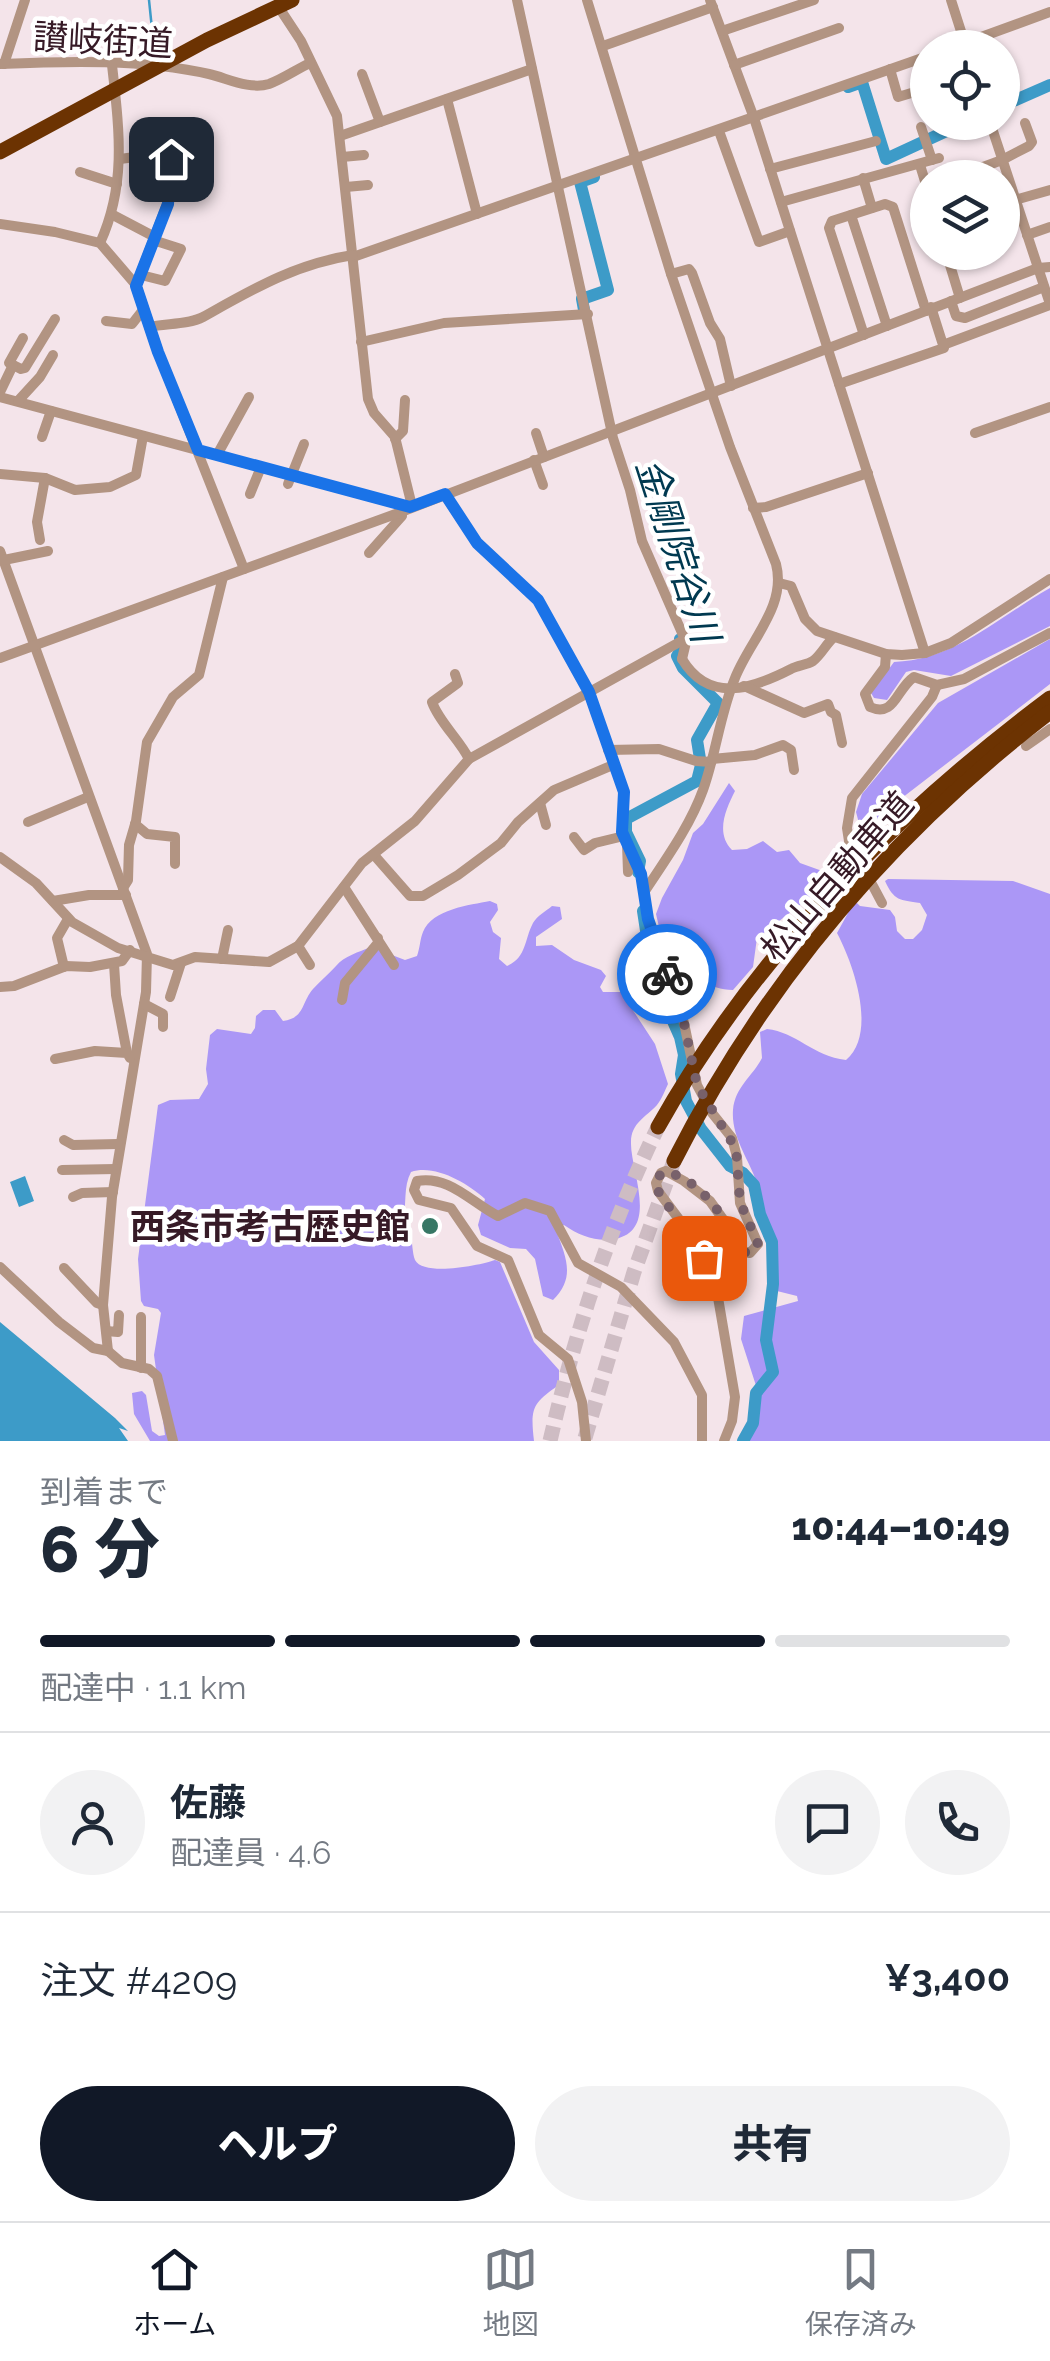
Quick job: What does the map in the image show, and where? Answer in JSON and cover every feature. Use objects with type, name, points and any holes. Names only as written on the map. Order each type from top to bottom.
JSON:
[{"type":"highway","points":[[0,152],[286,2]]},
{"type":"highway","name":"松山自動車道","points":[[677,1156],[755,1021],[878,855],[952,776],[1050,698]]},
{"type":"highway","name":"松山自動車道","points":[[660,1123],[758,979],[821,904],[1050,712]]},
{"type":"street","points":[[2,64],[24,0]]},
{"type":"street","points":[[0,857],[28,876],[68,919],[104,942],[173,964],[196,957],[270,962],[298,946],[362,863],[416,821],[466,753],[589,692],[673,658],[687,647],[642,541],[612,430],[517,0]]},
{"type":"street","points":[[588,0],[671,274],[776,564],[779,583],[774,606],[745,654],[698,804],[645,891]]},
{"type":"street","points":[[722,31],[814,0]]},
{"type":"street","points":[[951,0],[961,30]]},
{"type":"street","points":[[286,2],[310,63],[337,116],[368,399],[374,413],[396,439],[408,508],[370,553]]},
{"type":"street","points":[[603,46],[712,4],[754,118],[924,653]]},
{"type":"street","points":[[1004,30],[1050,12]]},
{"type":"street","points":[[734,65],[840,28]]},
{"type":"street","points":[[149,327],[199,319],[298,267],[353,256],[638,160],[910,62]]},
{"type":"street","name":"讃岐街道","points":[[2,64],[155,68],[204,73],[240,84],[267,85],[310,63]]},
{"type":"street","points":[[100,243],[112,215],[120,159],[112,65]]},
{"type":"street","points":[[890,69],[898,97],[910,93]]},
{"type":"street","points":[[340,136],[532,70]]},
{"type":"street","points":[[362,74],[380,122]]},
{"type":"street","points":[[447,99],[477,214]]},
{"type":"street","points":[[996,140],[1002,160],[1030,146],[1025,122]]},
{"type":"street","points":[[719,131],[759,242],[790,231]]},
{"type":"street","points":[[770,169],[876,141]]},
{"type":"street","points":[[120,159],[158,154],[171,159],[168,204],[139,280],[143,310],[244,569]]},
{"type":"street","points":[[342,156],[364,155]]},
{"type":"street","points":[[781,202],[910,167]]},
{"type":"street","points":[[80,172],[117,184]]},
{"type":"street","points":[[863,178],[872,208]]},
{"type":"street","points":[[346,187],[368,186]]},
{"type":"street","points":[[1020,199],[1050,190]]},
{"type":"street","points":[[896,202],[929,310]]},
{"type":"street","points":[[839,384],[944,348],[893,207],[886,204],[832,221],[829,228],[864,335]]},
{"type":"street","points":[[0,224],[100,243],[139,280],[166,281],[181,249],[112,215]]},
{"type":"street","points":[[851,215],[887,326]]},
{"type":"street","points":[[943,345],[1050,304],[1044,287],[1044,268],[1020,215]]},
{"type":"street","points":[[1027,235],[1050,227]]},
{"type":"street","points":[[0,658],[1044,268]]},
{"type":"street","points":[[671,274],[689,269],[692,272],[720,340],[731,386]]},
{"type":"street","points":[[950,270],[956,316],[965,318],[1044,287]]},
{"type":"street","points":[[106,321],[132,324],[143,310]]},
{"type":"street","points":[[361,342],[444,324],[588,314]]},
{"type":"street","points":[[13,365],[25,368],[55,319]]},
{"type":"street","points":[[23,338],[0,394],[261,467],[290,479],[408,508]]},
{"type":"street","points":[[18,401],[40,378],[53,354]]},
{"type":"street","points":[[396,439],[403,431],[404,400]]},
{"type":"street","points":[[220,456],[250,402]]},
{"type":"street","points":[[976,432],[1050,408]]},
{"type":"street","points":[[42,437],[52,410]]},
{"type":"street","points":[[536,433],[543,485]]},
{"type":"street","points":[[0,474],[45,478],[75,490],[110,486],[136,476],[143,436]]},
{"type":"street","points":[[290,479],[304,444]]},
{"type":"street","points":[[250,494],[261,467]]},
{"type":"street","points":[[754,508],[868,473]]},
{"type":"street","points":[[40,540],[37,522],[45,478]]},
{"type":"street","points":[[445,494],[477,543],[538,600],[589,692],[624,792],[617,837],[645,891],[648,919],[684,1023],[697,1085],[732,1138],[740,1202],[758,1244],[750,1253],[738,1251],[718,1210],[684,1180],[666,1171],[656,1183],[714,1280],[734,1388],[734,1409],[724,1441]]},
{"type":"street","points":[[48,551],[2,556],[146,954],[144,1004],[130,1058],[112,1192],[102,1305],[108,1352]]},
{"type":"street","points":[[124,892],[128,845],[135,824],[147,742],[172,697],[199,676],[223,577]]},
{"type":"street","points":[[779,583],[794,590],[808,624],[834,638],[886,654],[924,653],[959,638],[1050,579]]},
{"type":"street","points":[[886,654],[885,666],[865,694],[870,707],[882,711],[889,708],[914,677],[937,684],[964,679],[1050,633]]},
{"type":"street","points":[[673,658],[711,688],[737,687],[810,663],[834,638]]},
{"type":"street","points":[[673,658],[683,641]]},
{"type":"street","points":[[455,674],[458,683],[432,702],[432,707],[466,753]]},
{"type":"street","points":[[882,903],[850,841],[852,798],[932,696],[937,684]]},
{"type":"street","points":[[737,687],[804,713],[828,704],[836,715],[842,743]]},
{"type":"street","points":[[1026,746],[1050,729]]},
{"type":"street","points":[[608,750],[659,748],[696,762],[755,754],[784,745],[791,750],[794,770]]},
{"type":"street","points":[[450,746],[466,753]]},
{"type":"street","points":[[374,855],[410,896],[420,897],[458,875],[501,842],[514,825],[558,788],[613,765]]},
{"type":"street","points":[[28,822],[88,797]]},
{"type":"street","points":[[540,803],[546,825]]},
{"type":"street","points":[[135,824],[148,834],[175,837],[175,864]]},
{"type":"street","points":[[574,836],[584,850],[617,837]]},
{"type":"street","points":[[634,871],[650,874],[660,868]]},
{"type":"street","points":[[344,887],[394,965]]},
{"type":"street","points":[[53,901],[124,892]]},
{"type":"street","points":[[64,967],[57,938],[68,919]]},
{"type":"street","points":[[222,959],[228,930]]},
{"type":"street","points":[[342,1000],[345,983],[378,938]]},
{"type":"street","points":[[298,946],[310,965]]},
{"type":"street","points":[[0,987],[14,986],[64,967],[114,964],[126,959],[130,950]]},
{"type":"street","points":[[170,997],[181,962]]},
{"type":"street","points":[[114,964],[116,995],[130,1058]]},
{"type":"street","points":[[144,1004],[163,1014],[163,1027]]},
{"type":"street","points":[[55,1059],[96,1051],[130,1058]]},
{"type":"street","points":[[64,1140],[73,1145],[118,1144]]},
{"type":"street","points":[[62,1170],[115,1169]]},
{"type":"street","points":[[586,1441],[582,1402],[568,1359],[539,1335],[508,1260],[478,1246],[451,1208],[419,1200],[414,1190],[417,1181],[433,1181],[465,1193],[498,1216],[532,1203],[550,1211],[578,1263],[621,1287],[674,1342],[702,1395],[702,1441]]},
{"type":"street","points":[[73,1197],[112,1192]]},
{"type":"street","points":[[0,1267],[93,1348],[108,1352],[122,1363],[154,1372],[160,1381],[172,1441]]},
{"type":"street","points":[[69,1269],[96,1304],[102,1305]]},
{"type":"street","points":[[104,1285],[118,1287]]},
{"type":"street","points":[[106,1332],[118,1332],[119,1315]]},
{"type":"street","points":[[140,1317],[141,1368]]},
{"type":"shaded area","points":[[1050,588],[1050,626],[951,676],[906,672],[887,700],[874,698],[871,693],[894,662],[937,654],[957,645]]},
{"type":"shaded area","points":[[1050,639],[1050,684],[898,801],[882,819],[860,827],[856,812],[862,794],[938,703]]},
{"type":"shaded area","points":[[729,783],[735,791],[723,829],[732,850],[747,849],[763,841],[777,852],[789,850],[800,863],[825,872],[860,906],[890,910],[897,931],[905,939],[913,939],[922,930],[927,915],[920,903],[895,896],[885,881],[888,879],[1013,881],[1050,894],[1050,1441],[743,1441],[757,1427],[759,1395],[741,1339],[744,1316],[798,1301],[797,1296],[769,1289],[768,1278],[776,1263],[775,1246],[757,1183],[735,1129],[734,1102],[762,1058],[760,1032],[777,1031],[846,1060],[855,1048],[861,1016],[855,979],[837,933],[848,913],[836,900],[814,894],[757,938],[753,967],[733,990],[710,984],[685,955],[664,948],[656,914],[662,898],[693,833]]},
{"type":"shaded area","points":[[490,901],[497,904],[498,910],[490,922],[493,932],[501,938],[499,959],[507,966],[522,953],[537,918],[552,906],[560,907],[562,919],[536,937],[536,946],[552,945],[574,960],[601,970],[606,976],[600,987],[603,992],[621,992],[655,1044],[668,1084],[659,1103],[636,1125],[632,1135],[640,1198],[636,1224],[629,1233],[608,1240],[588,1237],[564,1225],[556,1230],[566,1258],[567,1275],[553,1300],[543,1296],[535,1259],[526,1249],[510,1248],[481,1235],[478,1225],[485,1199],[460,1181],[440,1173],[411,1172],[403,1220],[415,1260],[420,1265],[441,1269],[500,1262],[534,1342],[559,1370],[559,1385],[535,1407],[534,1441],[150,1441],[134,1414],[132,1393],[142,1391],[146,1395],[152,1431],[165,1435],[154,1355],[161,1313],[141,1301],[138,1259],[158,1105],[170,1100],[199,1099],[208,1084],[210,1035],[217,1029],[251,1034],[256,1016],[263,1010],[275,1010],[283,1021],[290,1019],[299,1013],[316,986],[347,957],[371,947],[405,960],[417,956],[423,932],[434,918],[452,909]]},
{"type":"water","points":[[25,1176],[34,1201],[19,1207],[10,1182]]},
{"type":"water","points":[[0,1322],[115,1418],[128,1431],[119,1428],[128,1441],[0,1441]]},
{"type":"waterway","points":[[149,0],[155,58]]},
{"type":"waterway","name":"金剛院谷川","points":[[848,87],[862,82],[886,159],[927,140]]},
{"type":"waterway","name":"金剛院谷川","points":[[1020,98],[1050,85]]},
{"type":"waterway","name":"金剛院谷川","points":[[584,310],[582,299],[608,290],[580,182],[594,177]]},
{"type":"waterway","name":"金剛院谷川","points":[[638,872],[640,861],[626,832],[626,819],[697,781],[701,765],[697,740],[718,703],[683,668],[677,656],[683,647],[680,639]]},
{"type":"waterway","name":"金剛院谷川","points":[[643,911],[653,976],[680,1037],[686,1101],[701,1129],[730,1166],[754,1185],[760,1214],[772,1242],[773,1284],[766,1340],[773,1372],[756,1393],[753,1423],[743,1441]]},
{"type":"tunnel","points":[[550,1441],[595,1281],[658,1127]]},
{"type":"tunnel","points":[[585,1438],[634,1272],[674,1161]]},
{"type":"way so far","points":[[667,974],[684,1023],[697,1085],[736,1149],[740,1202],[757,1236],[756,1250],[744,1254],[738,1251],[710,1201],[674,1174],[661,1173],[656,1183],[658,1191],[704,1258]]},
{"type":"place","name":"西条市考古歴史館","points":[[430,1226]]},
{"type":"route","points":[[171,159],[168,204],[136,286],[198,450],[410,507],[445,494],[477,543],[538,600],[589,692],[624,792],[622,832],[641,874],[648,919],[667,974]]}]
